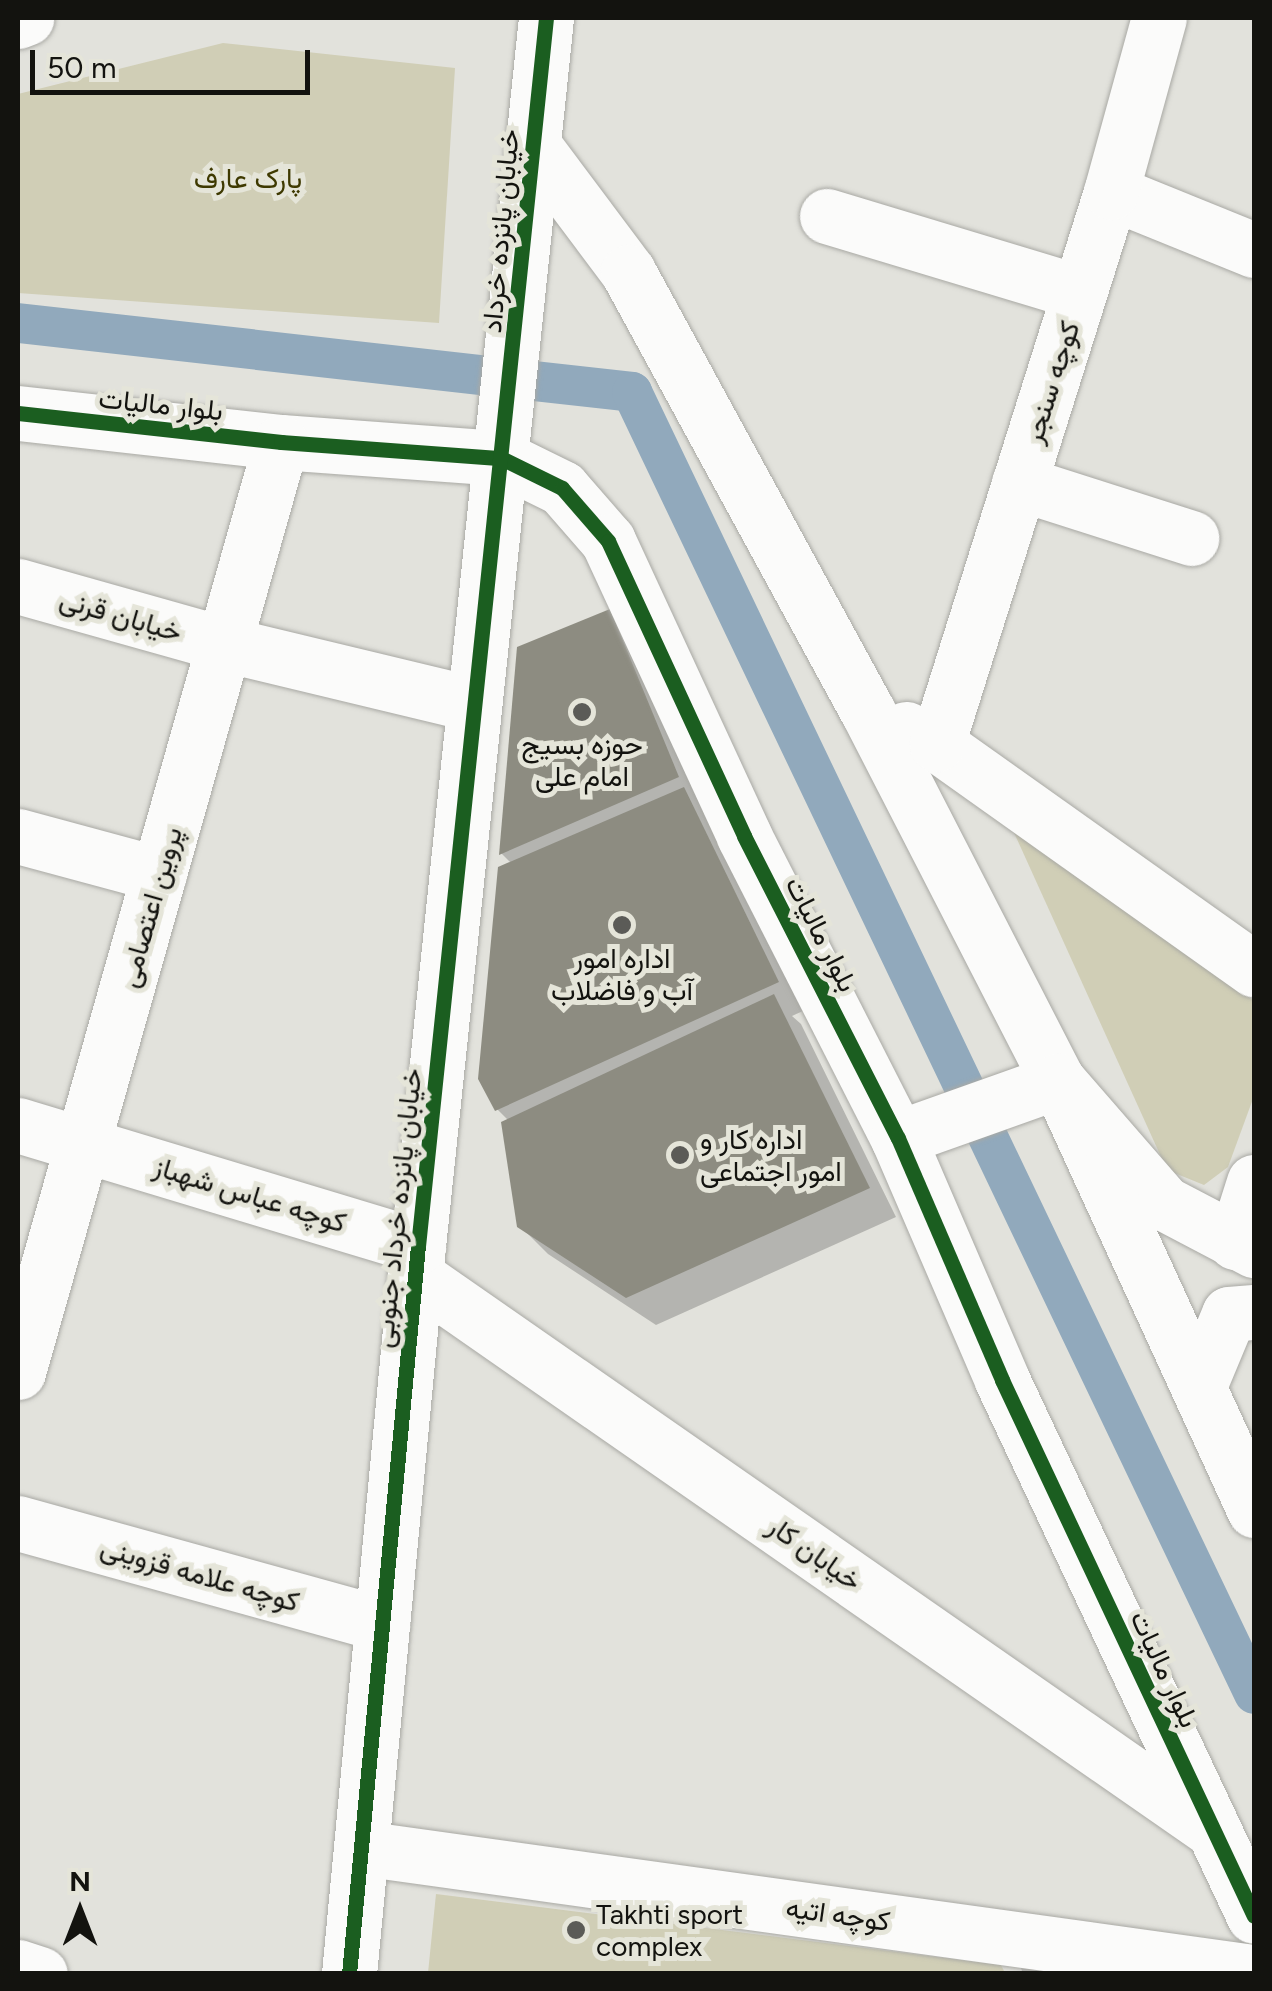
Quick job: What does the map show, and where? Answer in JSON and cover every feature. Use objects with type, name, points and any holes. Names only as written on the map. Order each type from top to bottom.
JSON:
[{"type":"street","points":[[18,20],[26,18]]},
{"type":"street","name":"خیابان پانزده خرداد","points":[[502,453],[546,18]]},
{"type":"street","name":"کوچه سنجر","points":[[937,744],[1111,192],[1159,18]]},
{"type":"street","points":[[532,145],[628,272],[867,710],[1058,1081],[1252,1498]]},
{"type":"street","points":[[1111,192],[1254,250]]},
{"type":"street","points":[[826,216],[1079,292]]},
{"type":"street","name":"بلوار مالیات","points":[[18,413],[282,442],[502,453],[562,488],[608,541],[744,836],[898,1138],[1002,1380],[1254,1916]]},
{"type":"street","name":"پروین اعتصامی","points":[[18,1372],[282,442]]},
{"type":"street","name":"خیابان پانزده خرداد جنوبی","points":[[349,1974],[473,704],[502,453]]},
{"type":"street","points":[[1019,483],[1191,538]]},
{"type":"street","name":"خیابان قرنی","points":[[18,586],[224,644],[473,704]]},
{"type":"street","points":[[867,710],[937,744],[1254,968]]},
{"type":"street","points":[[18,836],[159,874]]},
{"type":"street","points":[[898,1138],[1058,1081]]},
{"type":"street","points":[[1058,1081],[1164,1203],[1245,1246],[1254,1182]]},
{"type":"street","name":"کوچه عباس شهباز","points":[[18,1125],[82,1142],[417,1261]]},
{"type":"street","name":"خیابان کار","points":[[417,1261],[1214,1831]]},
{"type":"street","points":[[1199,1386],[1230,1314],[1254,1312]]},
{"type":"street","name":"کوچه علامه قزوینی","points":[[18,1523],[382,1624]]},
{"type":"street","name":"کوچه اتیه","points":[[361,1848],[1254,1972]]},
{"type":"street","points":[[18,1967],[40,1974]]},
{"type":"green space","name":"پارک عارف","points":[[223,43],[455,68],[439,323],[18,293],[18,94]]},
{"type":"green space","points":[[1006,815],[1254,1001],[1254,1096],[1228,1167],[1204,1185],[1167,1170]]},
{"type":"green space","name":"Takhti sport complex","points":[[436,1894],[1001,1965],[1005,1973],[428,1973]]},
{"type":"building","name":"حوزه بسیج امام علی","points":[[610,609],[679,777],[499,855],[517,647]]},
{"type":"building","name":"اداره امور آب و فاضلاب","points":[[684,787],[779,982],[495,1111],[478,1079],[498,867]]},
{"type":"building","name":"اداره کار و امور اجتماعی","points":[[774,994],[870,1188],[626,1298],[517,1227],[501,1122]]},
{"type":"waterway","points":[[18,323],[632,392],[1254,1694]]},
{"type":"cycle path","points":[[349,1974],[418,1246],[546,18]]},
{"type":"cycle path","points":[[18,413],[281,442],[501,458],[562,488],[608,541],[744,836],[898,1138],[1002,1380],[1254,1916]]},
{"type":"place","name":"حوزه بسیج امام علی","points":[[582,712]]},
{"type":"place","name":"اداره امور آب و فاضلاب","points":[[622,925]]},
{"type":"place","name":"اداره کار و امور اجتماعی","points":[[680,1155]]},
{"type":"place","name":"Takhti sport complex","points":[[576,1930]]}]
